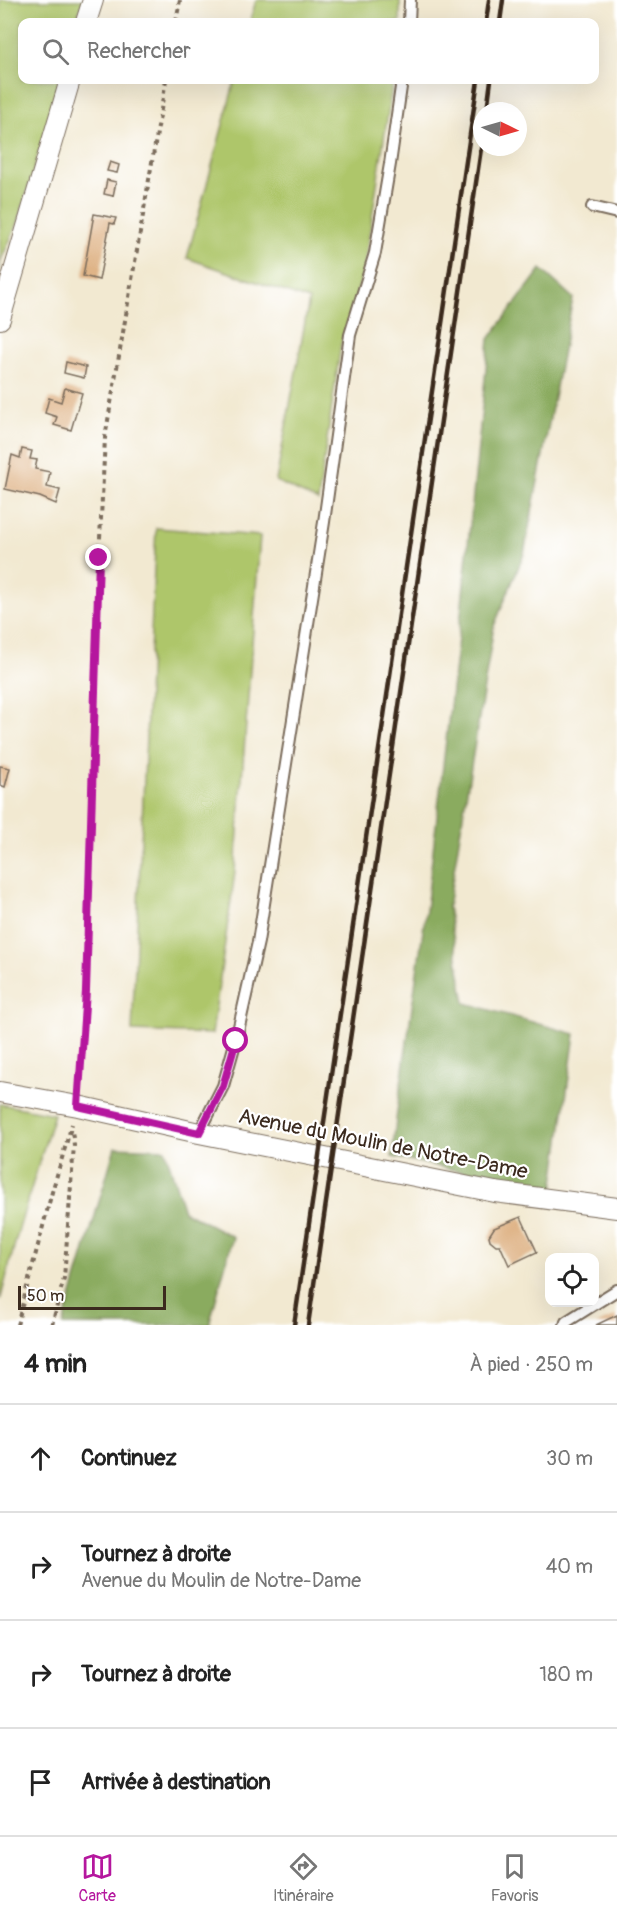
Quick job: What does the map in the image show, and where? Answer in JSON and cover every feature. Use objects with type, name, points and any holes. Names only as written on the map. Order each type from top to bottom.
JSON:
[{"type":"street","points":[[87,18],[93,0]]},
{"type":"street","points":[[0,319],[69,84]]},
{"type":"street","name":"Avenue du Moulin de Notre-Dame","points":[[0,1092],[495,1192],[617,1208]]},
{"type":"lane","points":[[409,18],[410,0]]},
{"type":"lane","points":[[199,1133],[223,1086],[236,1041],[258,942],[322,534],[350,335],[375,253],[401,84]]},
{"type":"lane","points":[[592,207],[617,213]]},
{"type":"lane","points":[[565,1325],[566,1322],[617,1290]]},
{"type":"path","points":[[177,18],[180,0]]},
{"type":"path","points":[[17,1325],[52,1191],[78,1106],[86,991],[99,558],[105,438],[165,84]]},
{"type":"path","points":[[52,1325],[64,1278],[74,1145],[71,1127]]},
{"type":"green space","points":[[0,0],[83,0],[77,18],[18,18],[18,84],[59,84],[18,223],[1,260],[0,275]]},
{"type":"green space","points":[[256,0],[400,0],[400,18],[251,18]]},
{"type":"green space","points":[[234,84],[392,84],[364,269],[341,344],[318,501],[276,481],[309,300],[187,258]]},
{"type":"green space","points":[[541,269],[573,298],[524,554],[494,626],[448,907],[465,1003],[575,1034],[553,1190],[392,1157],[426,910],[461,613],[489,339]]},
{"type":"green space","points":[[156,528],[260,536],[235,872],[212,1034],[132,1031]]},
{"type":"green space","points":[[0,1104],[54,1114],[18,1232],[0,1301]]},
{"type":"green space","points":[[115,1147],[165,1149],[184,1211],[233,1237],[209,1325],[63,1325]]},
{"type":"building","points":[[110,162],[119,165],[117,173],[107,171]]},
{"type":"building","points":[[107,180],[116,182],[113,196],[104,194]]},
{"type":"building","points":[[94,214],[116,218],[114,224],[110,223],[99,280],[83,276]]},
{"type":"building","points":[[66,362],[86,367],[84,378],[64,373]]},
{"type":"building","points":[[65,388],[82,393],[71,430],[54,425],[57,417],[45,413],[49,398],[61,402]]},
{"type":"building","points":[[22,449],[32,451],[30,459],[37,460],[35,469],[50,472],[47,487],[60,490],[56,504],[40,497],[5,489],[12,455],[20,458]]},
{"type":"building","points":[[0,766],[10,768],[5,787],[0,785]]},
{"type":"building","points":[[521,1217],[537,1252],[509,1265],[500,1245],[496,1245],[489,1236],[494,1228]]},
{"type":"building","points":[[617,1315],[617,1325],[596,1325]]},
{"type":"railway","points":[[487,18],[489,0]]},
{"type":"railway","points":[[501,18],[503,0]]},
{"type":"railway","points":[[294,1325],[477,84]]},
{"type":"railway","points":[[488,102],[490,84]]},
{"type":"railway","points":[[308,1325],[480,156]]},
{"type":"route","points":[[99,558],[86,991],[78,1106],[199,1133],[223,1086],[236,1041]]}]
